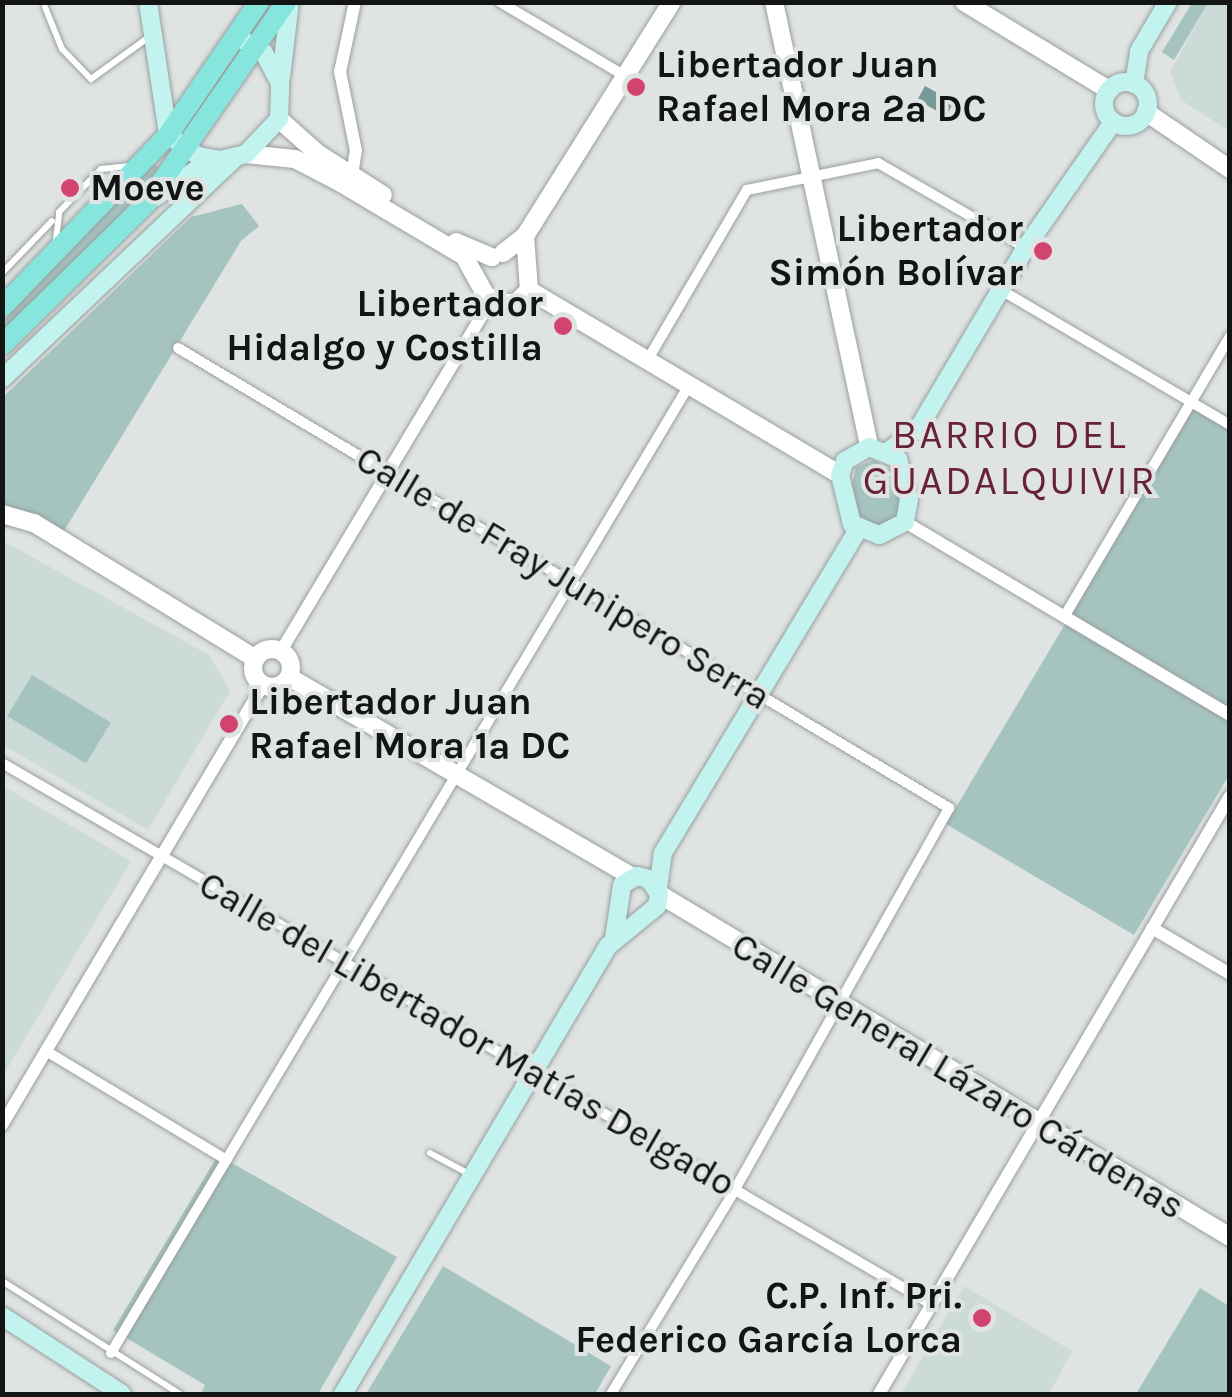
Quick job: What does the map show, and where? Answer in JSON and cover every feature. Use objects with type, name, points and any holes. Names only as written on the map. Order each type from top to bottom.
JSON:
[{"type":"main road","points":[[148,2],[168,135],[186,150],[211,160],[240,157]]},
{"type":"main road","points":[[2,307],[168,135],[235,44],[259,2]]},
{"type":"main road","points":[[2,345],[147,203],[288,2]]},
{"type":"main road","points":[[2,378],[279,119],[288,2]]},
{"type":"main road","points":[[1134,84],[1139,51],[1168,2]]},
{"type":"main road","points":[[235,44],[257,47],[280,82]]},
{"type":"main road","points":[[1134,84],[1144,93],[1146,112],[1132,125],[1113,122],[1105,110],[1108,90],[1134,84]]},
{"type":"main road","points":[[890,450],[908,491],[906,522],[879,535],[858,530],[848,516],[840,474],[844,460],[869,447],[890,450],[918,429],[1026,248],[1113,122]]},
{"type":"main road","points":[[147,203],[211,160]]},
{"type":"main road","points":[[343,1394],[614,938],[653,902],[661,859],[858,530]]},
{"type":"main road","points":[[614,938],[627,887],[661,859]]},
{"type":"main road","points":[[627,887],[653,902]]},
{"type":"main road","points":[[627,887],[653,902]]},
{"type":"main road","points":[[2,1316],[122,1394]]},
{"type":"street","points":[[352,175],[356,151],[340,72],[356,2]]},
{"type":"street","points":[[500,2],[625,76]]},
{"type":"street","points":[[480,280],[498,255],[525,236],[672,2]]},
{"type":"street","points":[[774,2],[869,447]]},
{"type":"street","points":[[964,2],[1108,90]]},
{"type":"street","points":[[1146,112],[1230,169]]},
{"type":"street","points":[[279,119],[352,175],[458,243],[526,262]]},
{"type":"street","points":[[240,157],[295,159],[340,183],[464,256],[491,300],[508,304],[529,290]]},
{"type":"street","points":[[646,362],[748,190],[878,163],[1026,248]]},
{"type":"street","points":[[525,236],[529,290]]},
{"type":"street","points":[[2,288],[31,280]]},
{"type":"street","points":[[529,290],[688,388],[840,474]]},
{"type":"street","points":[[1001,290],[1230,424]]},
{"type":"street","points":[[282,651],[491,300]]},
{"type":"street","points":[[1064,617],[1230,336]]},
{"type":"street","name":"Calle de Fray Junipero Serra","points":[[178,348],[948,808],[839,1007]]},
{"type":"street","points":[[111,1353],[573,587],[688,388]]},
{"type":"street","points":[[2,514],[34,522],[256,659]]},
{"type":"street","points":[[906,522],[1230,715]]},
{"type":"street","points":[[270,649],[282,651],[291,665],[289,677],[275,687],[263,684],[254,670],[256,659],[270,649]]},
{"type":"street","points":[[289,677],[601,864],[627,887]]},
{"type":"street","points":[[2,1124],[263,684]]},
{"type":"street","name":"Calle del Libertador Matías Delgado","points":[[2,764],[932,1304]]},
{"type":"street","points":[[878,1394],[1230,796]]},
{"type":"street","name":"Calle General Lázaro Cárdenas","points":[[653,902],[686,915],[1230,1237]]},
{"type":"street","points":[[1152,928],[1230,974]]},
{"type":"street","points":[[611,1394],[735,1190],[839,1007]]},
{"type":"street","points":[[46,1051],[227,1160]]},
{"type":"lane","points":[[45,7],[62,49],[91,79],[151,36]]},
{"type":"lane","points":[[2,273],[100,170],[141,166]]},
{"type":"lane","points":[[54,220],[54,256]]},
{"type":"lane","points":[[430,1153],[472,1176]]},
{"type":"lane","points":[[2,1281],[180,1394]]},
{"type":"shaded area","points":[[1192,3],[1208,3],[1174,60],[1162,52]]},
{"type":"shaded area","points":[[1208,3],[1229,3],[1229,131],[1181,100],[1170,72]]},
{"type":"shaded area","points":[[925,86],[954,102],[946,116],[917,100]]},
{"type":"shaded area","points":[[153,163],[159,168],[112,225],[3,335],[3,321]]},
{"type":"shaded area","points":[[242,204],[259,226],[241,241],[56,544],[24,526],[3,527],[3,397],[191,217]]},
{"type":"shaded area","points":[[1198,401],[1229,419],[1229,775],[1134,935],[946,824]]},
{"type":"shaded area","points":[[874,460],[895,473],[902,503],[895,520],[878,527],[857,514],[851,489],[856,467]]},
{"type":"shaded area","points":[[3,541],[209,655],[230,691],[148,830],[3,745]]},
{"type":"shaded area","points":[[32,675],[111,722],[86,764],[7,716]]},
{"type":"shaded area","points":[[3,786],[131,861],[3,1076]]},
{"type":"shaded area","points":[[218,1155],[397,1257],[318,1394],[201,1394],[205,1385],[113,1330]]},
{"type":"shaded area","points":[[443,1266],[611,1366],[595,1394],[366,1394]]},
{"type":"shaded area","name":"C.P. Inf. Pri. Federico García Lorca","points":[[964,1286],[1072,1351],[1049,1394],[901,1394]]},
{"type":"shaded area","points":[[1200,1288],[1229,1306],[1229,1394],[1136,1394]]},
{"type":"place","name":"Libertador Juan Rafael Mora 2ª DC","points":[[636,87]]},
{"type":"place","name":"Moeve","points":[[70,188]]},
{"type":"place","name":"Libertador Simón Bolívar","points":[[1043,251]]},
{"type":"place","name":"Libertador Hidalgo y Costilla","points":[[563,326]]},
{"type":"place","name":"Libertador Juan Rafael Mora 1ª DC","points":[[229,724]]},
{"type":"place","name":"C.P. Inf. Pri. Federico García Lorca","points":[[982,1318]]},
{"type":"district","name":"BARRIO DEL GUADALQUIVIR","points":[[1010,458]]}]
